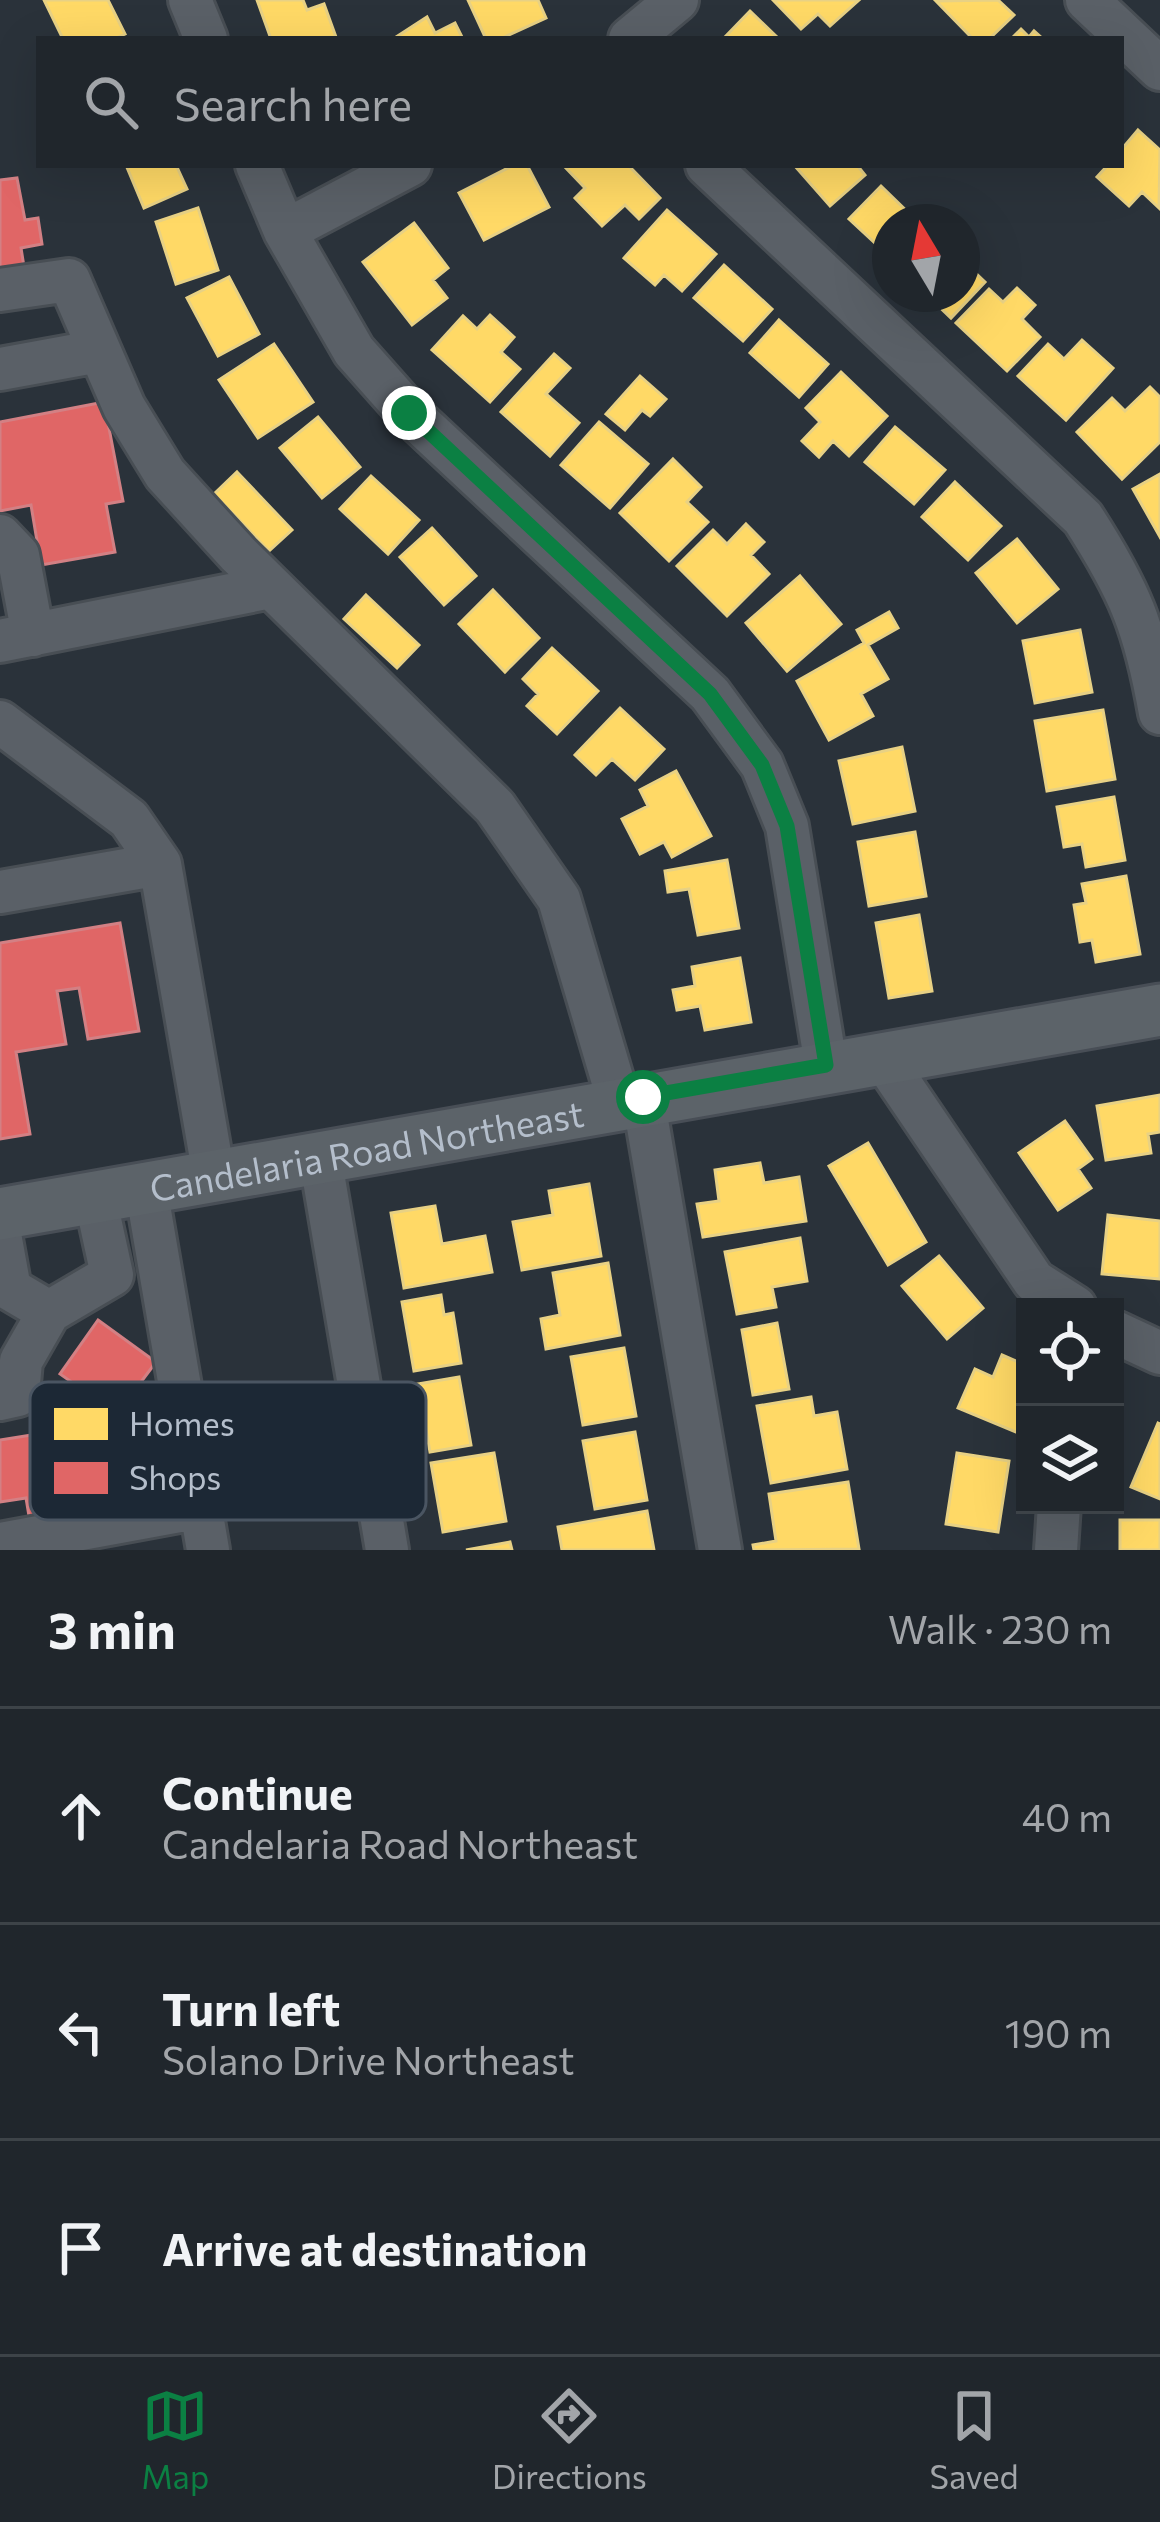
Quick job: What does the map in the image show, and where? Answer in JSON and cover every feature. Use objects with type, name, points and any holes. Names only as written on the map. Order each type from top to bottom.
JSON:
[{"type":"main road","name":"Candelaria Road Northeast","points":[[0,1214],[826,1065],[1160,1010]]},
{"type":"street","points":[[190,0],[205,36]]},
{"type":"street","points":[[634,36],[677,0]]},
{"type":"street","points":[[1088,0],[1160,69]]},
{"type":"street","points":[[258,168],[284,231],[354,351],[409,413],[710,694],[762,765],[787,826],[826,1065]]},
{"type":"street","points":[[284,231],[404,168]]},
{"type":"street","points":[[710,168],[1083,518],[1128,587],[1147,639],[1160,713]]},
{"type":"street","points":[[0,290],[69,280],[124,407],[165,474],[271,587],[495,807],[559,899],[631,1100],[720,1550]]},
{"type":"street","points":[[0,369],[99,350]]},
{"type":"street","points":[[0,536],[18,555],[17,638],[271,587]]},
{"type":"street","points":[[0,722],[129,819],[160,864],[214,1176]]},
{"type":"street","points":[[0,892],[160,864]]},
{"type":"street","points":[[882,1057],[1034,1281],[1061,1298]]},
{"type":"street","points":[[320,1156],[358,1382]]},
{"type":"street","points":[[146,1188],[180,1382]]},
{"type":"street","points":[[95,1197],[112,1275]]},
{"type":"street","points":[[0,1234],[10,1289],[49,1312]]},
{"type":"street","points":[[0,1399],[18,1395],[22,1361],[49,1312],[112,1275],[164,1288]]},
{"type":"street","points":[[1056,1550],[1059,1514]]},
{"type":"street","points":[[0,1544],[130,1520]]},
{"type":"street","points":[[203,1520],[208,1550]]},
{"type":"street","points":[[382,1520],[387,1550]]},
{"type":"building: Homes","points":[[44,0],[108,0],[125,34],[121,36],[62,36]]},
{"type":"building: Homes","points":[[257,0],[303,0],[307,10],[324,4],[336,36],[270,36]]},
{"type":"building: Homes","points":[[468,0],[538,0],[546,18],[507,36],[485,36]]},
{"type":"building: Homes","points":[[773,0],[859,0],[830,26],[818,14],[801,29]]},
{"type":"building: Homes","points":[[998,0],[1014,15],[992,36],[970,36],[936,1]]},
{"type":"building: Homes","points":[[750,11],[776,36],[726,36]]},
{"type":"building: Homes","points":[[427,17],[435,33],[455,23],[462,36],[398,36]]},
{"type":"building: Homes","points":[[1138,130],[1160,150],[1159,208],[1142,192],[1129,206],[1097,177],[1105,168],[1124,168],[1124,146]]},
{"type":"building: Homes","points":[[127,168],[177,168],[187,189],[144,208]]},
{"type":"building: Homes","points":[[508,168],[529,168],[549,207],[484,240],[459,193]]},
{"type":"building: Homes","points":[[566,168],[631,168],[660,198],[639,219],[625,205],[602,226],[575,198],[585,188]]},
{"type":"building: Homes","points":[[797,168],[859,168],[865,175],[830,206]]},
{"type":"building: Homes","points":[[881,186],[900,204],[872,204],[872,240],[849,219]]},
{"type":"building: Homes","points":[[198,208],[218,270],[176,284],[156,222]]},
{"type":"building: Homes","points":[[667,210],[716,254],[682,291],[664,275],[655,285],[624,258]]},
{"type":"building: Homes","points":[[414,223],[448,268],[433,280],[447,298],[412,325],[363,262]]},
{"type":"building: Homes","points":[[724,265],[772,309],[743,341],[694,298]]},
{"type":"building: Homes","points":[[229,277],[259,334],[218,356],[187,298]]},
{"type":"building: Homes","points":[[1017,288],[1035,305],[1022,319],[1040,337],[1007,371],[956,323],[967,312],[980,312],[980,298],[989,289],[1003,302]]},
{"type":"building: Homes","points":[[490,315],[514,337],[501,352],[520,369],[490,402],[432,350],[463,316],[477,329]]},
{"type":"building: Homes","points":[[779,320],[828,364],[799,397],[750,353]]},
{"type":"building: Homes","points":[[1082,340],[1113,368],[1066,420],[1018,376],[1048,344],[1064,359]]},
{"type":"building: Homes","points":[[274,344],[313,402],[258,438],[219,380]]},
{"type":"building: Homes","points":[[554,354],[570,368],[546,394],[579,423],[550,456],[501,412]]},
{"type":"building: Homes","points":[[841,372],[887,416],[849,456],[833,441],[819,457],[802,441],[820,422],[806,408]]},
{"type":"building: Homes","points":[[640,376],[666,399],[650,416],[642,410],[625,430],[606,414]]},
{"type":"building: Homes","points":[[1150,387],[1160,397],[1160,442],[1122,479],[1077,432],[1112,398],[1125,411]]},
{"type":"building: Homes","points":[[318,417],[360,467],[322,498],[280,448]]},
{"type":"building: Homes","points":[[599,422],[648,464],[610,508],[561,465]]},
{"type":"building: Homes","points":[[895,427],[945,470],[914,504],[865,462]]},
{"type":"building: Homes","points":[[673,459],[701,487],[687,502],[708,522],[669,561],[620,513]]},
{"type":"building: Homes","points":[[237,472],[292,530],[269,551],[214,494]]},
{"type":"building: Homes","points":[[1160,474],[1160,537],[1133,489]]},
{"type":"building: Homes","points":[[371,476],[419,520],[388,554],[340,509]]},
{"type":"building: Homes","points":[[955,482],[1001,526],[968,560],[922,517]]},
{"type":"building: Homes","points":[[746,524],[764,542],[751,555],[769,574],[727,616],[677,566],[713,530],[727,544]]},
{"type":"building: Homes","points":[[432,528],[476,576],[444,605],[400,557]]},
{"type":"building: Homes","points":[[1017,539],[1058,589],[1017,623],[976,573]]},
{"type":"building: Homes","points":[[800,576],[841,624],[787,671],[746,623]]},
{"type":"building: Homes","points":[[493,590],[539,638],[505,672],[459,624]]},
{"type":"building: Homes","points":[[366,595],[419,645],[397,668],[344,619]]},
{"type":"building: Homes","points":[[889,612],[898,628],[868,645],[888,679],[861,694],[873,716],[829,740],[797,681],[864,643],[857,630]]},
{"type":"building: Homes","points":[[1080,630],[1092,692],[1035,703],[1023,641]]},
{"type":"building: Homes","points":[[552,648],[598,691],[557,734],[527,706],[538,694],[523,679]]},
{"type":"building: Homes","points":[[620,708],[664,749],[635,780],[612,759],[596,775],[575,755]]},
{"type":"building: Homes","points":[[1103,710],[1115,779],[1047,791],[1035,721]]},
{"type":"building: Homes","points":[[902,747],[915,811],[853,824],[839,761]]},
{"type":"building: Homes","points":[[676,771],[711,836],[672,857],[664,842],[640,854],[622,819],[648,806],[640,790]]},
{"type":"building: Homes","points":[[1114,797],[1125,860],[1086,867],[1082,844],[1064,847],[1057,807]]},
{"type":"building: Homes","points":[[915,832],[926,896],[869,906],[858,842]]},
{"type":"building: Homes","points":[[727,860],[739,928],[698,935],[689,889],[668,892],[665,871]]},
{"type":"building: Homes","points":[[1126,876],[1140,954],[1096,962],[1092,940],[1080,942],[1074,905],[1086,903],[1082,884]]},
{"type":"building: Homes","points":[[919,915],[932,991],[889,998],[876,923]]},
{"type":"building: Homes","points":[[740,958],[751,1022],[705,1030],[700,1006],[677,1010],[673,990],[695,986],[692,967]]},
{"type":"building: Homes","points":[[1160,1095],[1160,1132],[1148,1134],[1151,1153],[1106,1160],[1097,1106]]},
{"type":"building: Homes","points":[[1065,1121],[1092,1159],[1078,1169],[1091,1188],[1058,1210],[1019,1153]]},
{"type":"building: Homes","points":[[868,1143],[926,1242],[888,1265],[829,1166]]},
{"type":"building: Homes","points":[[760,1163],[764,1183],[799,1177],[806,1221],[703,1237],[697,1204],[719,1201],[715,1170]]},
{"type":"building: Homes","points":[[589,1184],[601,1256],[522,1270],[513,1222],[553,1215],[549,1191]]},
{"type":"building: Homes","points":[[435,1206],[442,1244],[485,1236],[492,1272],[404,1288],[391,1213]]},
{"type":"building: Homes","points":[[1108,1215],[1160,1221],[1160,1279],[1102,1274]]},
{"type":"building: Homes","points":[[800,1238],[807,1281],[772,1287],[776,1307],[737,1314],[725,1252]]},
{"type":"building: Homes","points":[[939,1256],[983,1308],[947,1339],[902,1286]]},
{"type":"building: Homes","points":[[608,1263],[620,1335],[546,1349],[541,1319],[560,1315],[553,1273]]},
{"type":"building: Homes","points":[[441,1295],[444,1315],[453,1313],[461,1363],[414,1371],[402,1302]]},
{"type":"building: Homes","points":[[777,1323],[789,1389],[753,1395],[742,1330]]},
{"type":"building: Homes","points":[[624,1348],[636,1416],[583,1425],[571,1357]]},
{"type":"building: Homes","points":[[1002,1355],[1016,1361],[1016,1432],[958,1408],[975,1369],[993,1377]]},
{"type":"building: Homes","points":[[459,1377],[471,1445],[430,1452],[426,1383]]},
{"type":"building: Homes","points":[[811,1397],[814,1416],[837,1412],[847,1469],[771,1483],[757,1406]]},
{"type":"building: Homes","points":[[1160,1424],[1160,1499],[1131,1487]]},
{"type":"building: Homes","points":[[635,1432],[647,1500],[595,1509],[583,1441]]},
{"type":"building: Homes","points":[[494,1453],[506,1521],[443,1532],[431,1463]]},
{"type":"building: Homes","points":[[957,1453],[1009,1461],[998,1532],[946,1524]]},
{"type":"building: Homes","points":[[848,1482],[859,1549],[754,1550],[753,1545],[776,1541],[769,1494]]},
{"type":"building: Homes","points":[[647,1511],[654,1550],[562,1550],[558,1527]]},
{"type":"building: Homes","points":[[1120,1520],[1160,1520],[1160,1550],[1120,1550]]},
{"type":"building: Homes","points":[[510,1542],[512,1550],[466,1550]]},
{"type":"building: Shops","points":[[17,178],[25,220],[38,218],[42,244],[21,248],[25,273],[0,277],[0,180]]},
{"type":"building: Shops","points":[[104,402],[123,501],[106,504],[115,552],[41,565],[31,505],[0,511],[0,422]]},
{"type":"building: Shops","points":[[120,923],[139,1031],[88,1039],[79,988],[57,991],[66,1044],[16,1052],[30,1134],[0,1139],[0,943]]},
{"type":"building: Shops","points":[[98,1320],[156,1362],[141,1382],[71,1382],[60,1374]]},
{"type":"building: Shops","points":[[30,1435],[30,1520],[42,1520],[30,1522],[26,1498],[0,1502],[0,1440]]},
{"type":"route","points":[[409,413],[710,694],[762,765],[787,826],[826,1065],[643,1097]]}]
